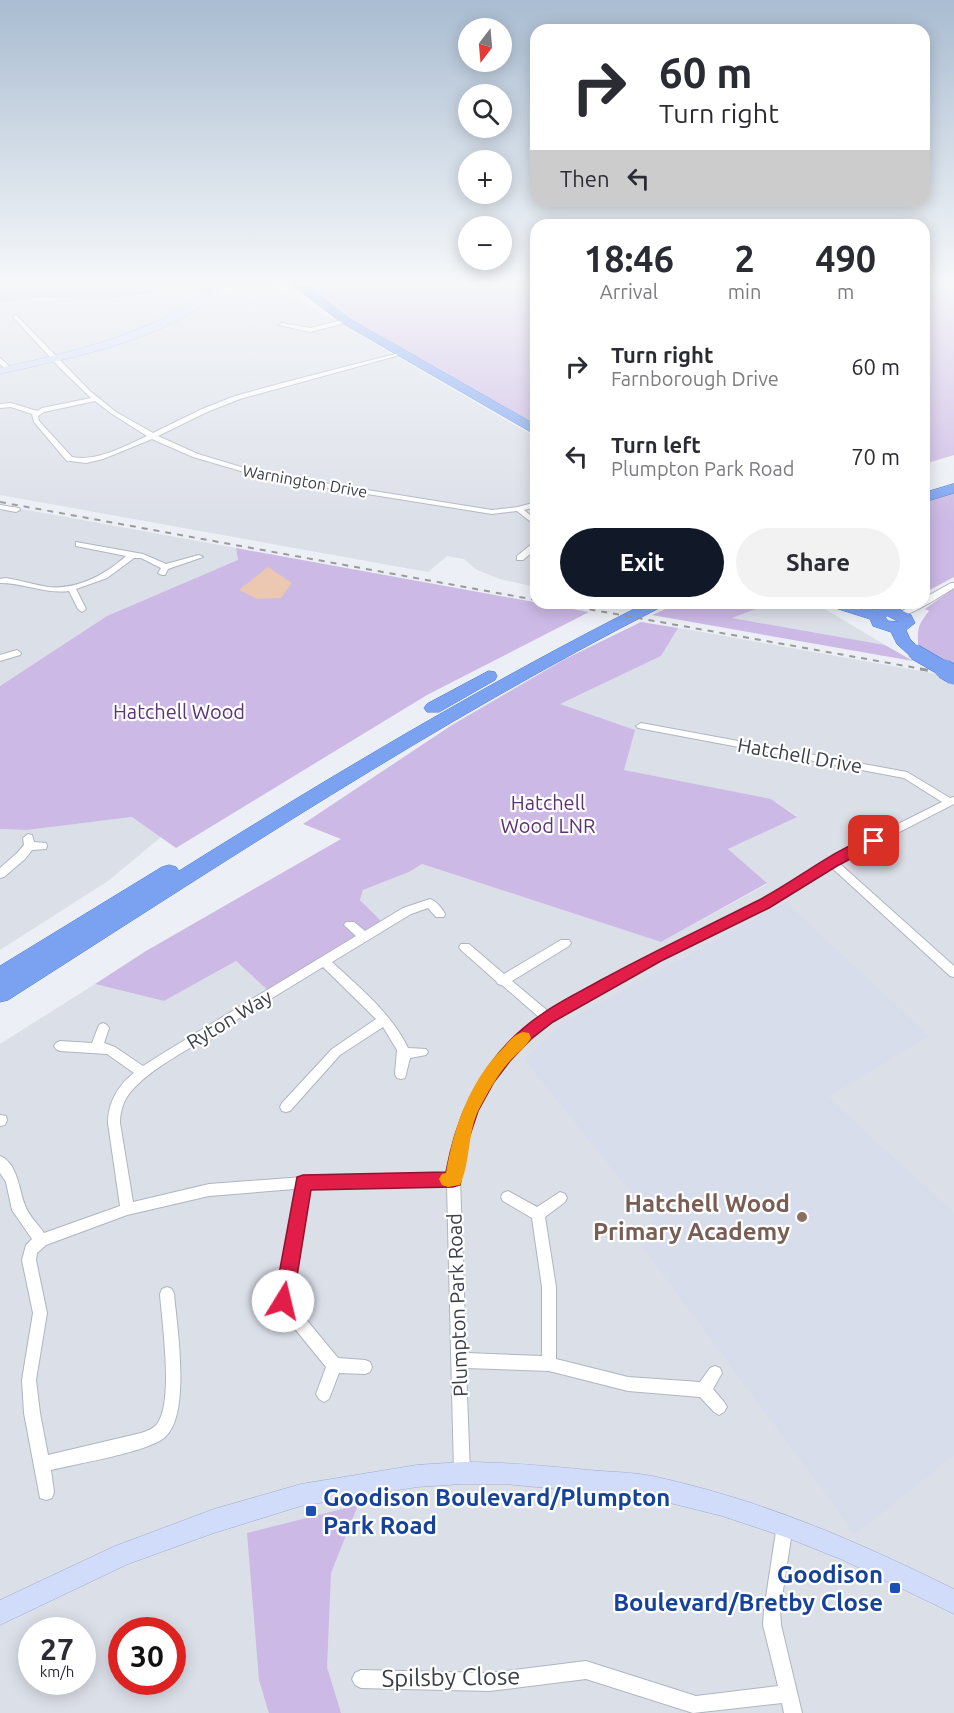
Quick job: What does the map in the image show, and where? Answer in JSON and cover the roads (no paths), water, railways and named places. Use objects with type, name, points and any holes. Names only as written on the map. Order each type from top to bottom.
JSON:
[{"type":"highway","points":[[420,364],[530,428]]},
{"type":"highway","points":[[930,483],[954,476]]},
{"type":"highway","points":[[930,496],[954,488]]},
{"type":"highway","points":[[0,976],[463,690],[621,609]]},
{"type":"highway","points":[[0,994],[425,729],[550,657],[646,609]]},
{"type":"highway","points":[[854,609],[877,616],[881,625],[899,621],[903,641],[915,652],[954,675]]},
{"type":"street","points":[[4,370],[30,364]]},
{"type":"street","name":"Warnington Drive","points":[[61,364],[113,412],[152,437],[194,456],[274,478],[492,512],[530,506]]},
{"type":"street","points":[[37,412],[36,421],[50,435],[64,455],[77,461],[97,459],[152,437],[214,407],[287,383],[359,364]]},
{"type":"street","points":[[0,406],[11,405],[37,412],[97,399]]},
{"type":"street","points":[[0,507],[16,510]]},
{"type":"street","points":[[519,509],[530,519]]},
{"type":"street","points":[[69,549],[78,542],[143,556],[163,570],[200,557]]},
{"type":"street","points":[[520,558],[530,550]]},
{"type":"street","points":[[0,581],[21,582],[47,589],[71,588],[110,572],[132,555]]},
{"type":"street","points":[[930,598],[954,585]]},
{"type":"street","points":[[71,588],[82,609]]},
{"type":"street","points":[[899,621],[914,609]]},
{"type":"street","points":[[0,658],[16,653]]},
{"type":"street","name":"Hatchell Drive","points":[[641,726],[907,775],[952,801]]},
{"type":"street","name":"Plumpton Park Road","points":[[462,1473],[453,1179],[460,1138],[470,1110],[488,1078],[504,1057],[548,1018],[673,948],[764,904],[832,862],[952,801]]},
{"type":"street","points":[[0,874],[21,856],[28,842],[42,846]]},
{"type":"street","points":[[832,862],[954,973]]},
{"type":"street","name":"Ryton Way","points":[[127,1209],[114,1111],[130,1083],[406,911],[430,903],[440,914]]},
{"type":"street","points":[[350,926],[364,937]]},
{"type":"street","points":[[502,981],[565,943]]},
{"type":"street","points":[[465,947],[548,1018]]},
{"type":"street","points":[[324,961],[384,1020],[402,1047],[401,1074]]},
{"type":"street","points":[[286,1107],[336,1052],[384,1020]]},
{"type":"street","points":[[96,1048],[103,1028]]},
{"type":"street","points":[[60,1046],[111,1050],[143,1073]]},
{"type":"street","points":[[403,1053],[422,1052]]},
{"type":"street","points":[[0,1162],[12,1180],[19,1209],[41,1240]]},
{"type":"street","points":[[46,1492],[32,1413],[29,1380],[40,1313],[29,1260],[31,1250],[41,1240],[127,1209],[209,1190],[303,1183],[453,1179]]},
{"type":"street","points":[[303,1183],[283,1301],[286,1308],[334,1365],[365,1366]]},
{"type":"street","points":[[508,1197],[538,1215]]},
{"type":"street","points":[[538,1215],[560,1198]]},
{"type":"street","points":[[538,1215],[549,1287],[549,1364]]},
{"type":"street","points":[[42,1464],[141,1441],[153,1437],[164,1428],[173,1403],[167,1294]]},
{"type":"street","points":[[459,1360],[549,1364],[628,1384],[705,1390],[719,1407]]},
{"type":"street","points":[[324,1394],[334,1365]]},
{"type":"street","points":[[705,1390],[715,1373]]},
{"type":"street","points":[[0,1613],[123,1554],[214,1521],[301,1495],[417,1476],[462,1473],[505,1473],[650,1487],[722,1505],[850,1551],[954,1602]]},
{"type":"street","points":[[785,1526],[772,1610],[772,1624],[793,1713]]},
{"type":"street","name":"Spilsby Close","points":[[361,1679],[489,1682],[586,1670],[696,1705],[787,1694]]},
{"type":"railway","points":[[0,502],[530,599]]},
{"type":"railway","points":[[587,609],[928,670]]},
{"type":"railway","points":[[920,669],[954,675]]},
{"type":"place","name":"Hatchell Wood Primary Academy","points":[[802,1217]]},
{"type":"place","name":"Goodison Boulevard/Plumpton Park Road","points":[[311,1511]]},
{"type":"place","name":"Goodison Boulevard/Bretby Close","points":[[895,1588]]},
{"type":"park label","name":"Hatchell Wood","points":[[179,711]]},
{"type":"park label","name":"Hatchell Wood LNR","points":[[548,814]]}]
